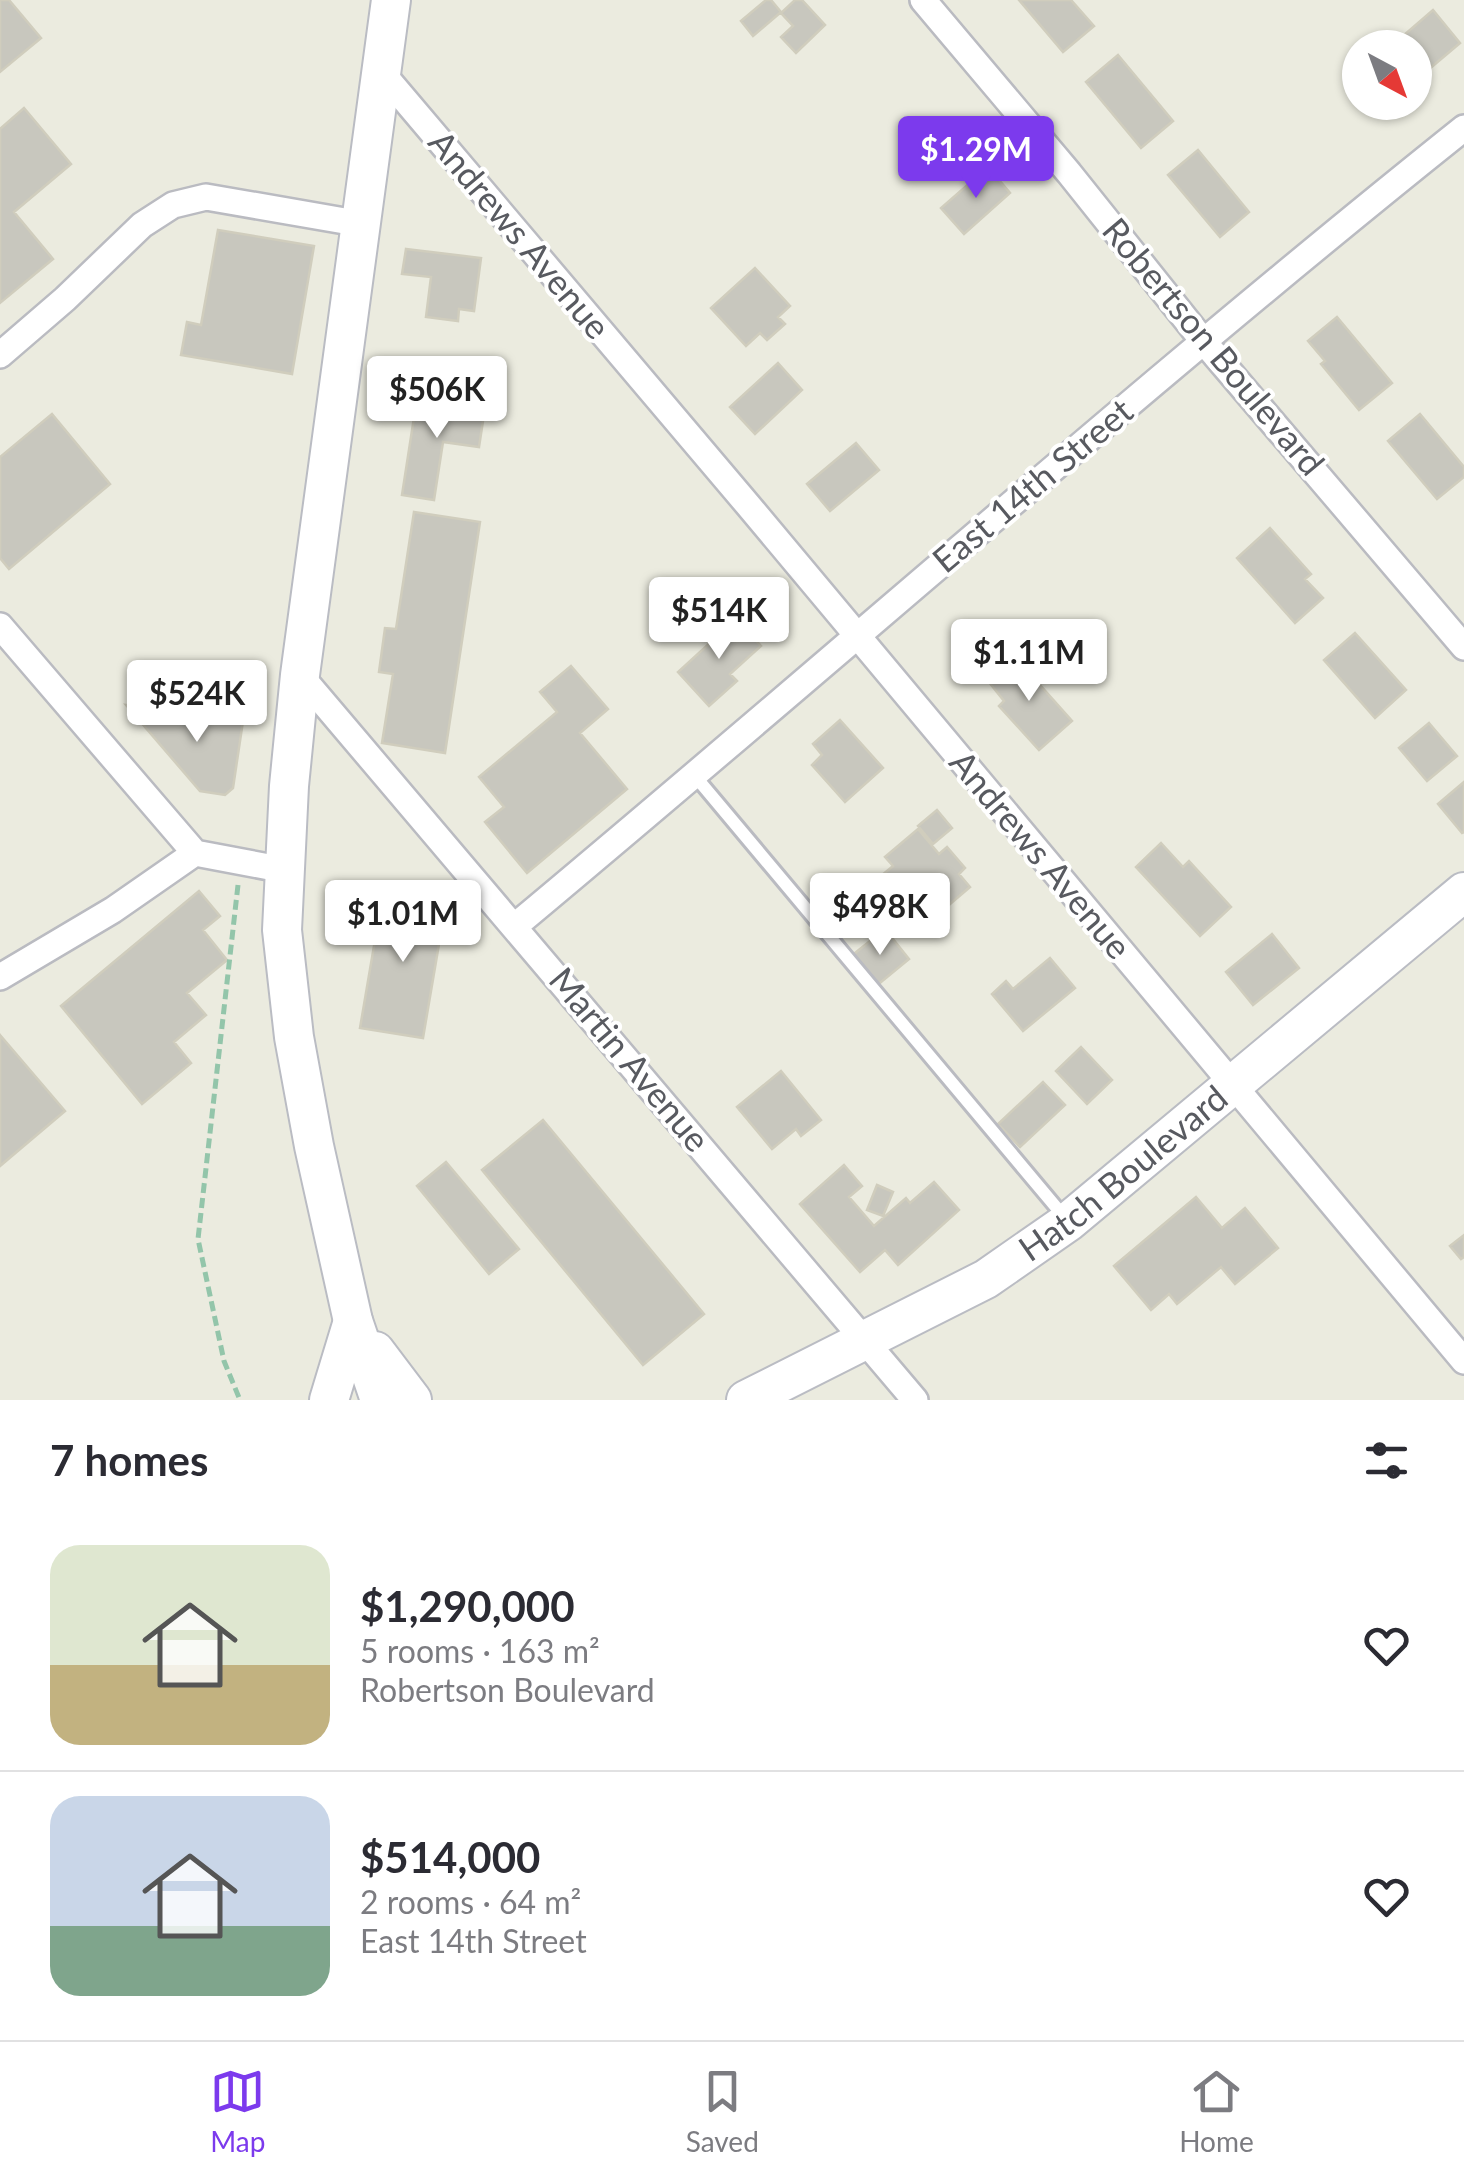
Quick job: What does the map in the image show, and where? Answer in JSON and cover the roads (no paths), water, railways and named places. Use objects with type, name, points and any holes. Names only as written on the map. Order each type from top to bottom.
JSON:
[{"type":"main road","points":[[380,1400],[352,1322],[294,1037],[282,930],[300,676],[391,0]]},
{"type":"main road","name":"Hatch Boulevard","points":[[746,1400],[986,1279],[1068,1222],[1464,892]]},
{"type":"main road","points":[[329,1400],[352,1322]]},
{"type":"main road","points":[[352,1322],[412,1400]]},
{"type":"street","name":"Robertson Boulevard","points":[[923,0],[1204,342],[1464,647]]},
{"type":"street","name":"Andrews Avenue","points":[[382,74],[1233,1082],[1464,1362]]},
{"type":"street","name":"East 14th Street","points":[[515,926],[1204,342],[1464,128]]},
{"type":"street","points":[[0,355],[65,300],[142,225],[173,205],[206,197],[362,224]]},
{"type":"street","points":[[0,626],[195,853],[285,870]]},
{"type":"street","name":"Martin Avenue","points":[[300,676],[910,1398]]},
{"type":"street","points":[[0,977],[113,910],[195,853]]},
{"type":"lane","points":[[696,776],[1068,1222]]}]
